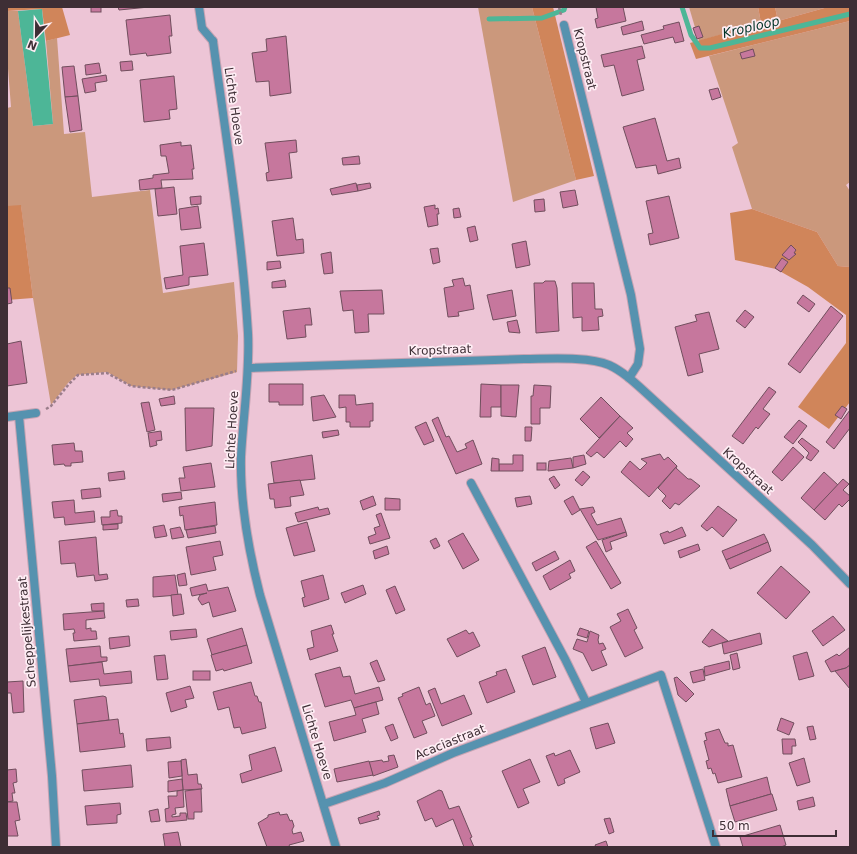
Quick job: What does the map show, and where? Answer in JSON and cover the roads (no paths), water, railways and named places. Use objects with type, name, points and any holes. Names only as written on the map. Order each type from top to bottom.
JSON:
[{"type":"street","name":"Lichte Hoeve","points":[[199,7],[202,28],[213,41],[245,295],[248,368],[241,459],[246,527],[251,560],[336,847]]},
{"type":"street","name":"Kropstraat","points":[[564,25],[631,295],[640,349],[638,364],[629,378]]},
{"type":"street","name":"Kropstraat","points":[[248,368],[568,359],[608,365],[629,378],[812,545],[850,584]]},
{"type":"street","points":[[7,417],[36,413]]},
{"type":"street","name":"Scheppelijkestraat","points":[[19,416],[52,776],[56,847]]},
{"type":"street","points":[[471,482],[565,659],[586,702]]},
{"type":"street","name":"Acaciastraat","points":[[324,804],[385,783],[454,753],[661,675],[716,847]]},
{"type":"waterway","name":"Kroploop","points":[[489,19],[542,18],[564,10],[565,7]]},
{"type":"waterway","name":"Kroploop","points":[[682,7],[691,35],[700,48],[710,48],[850,14]]}]
